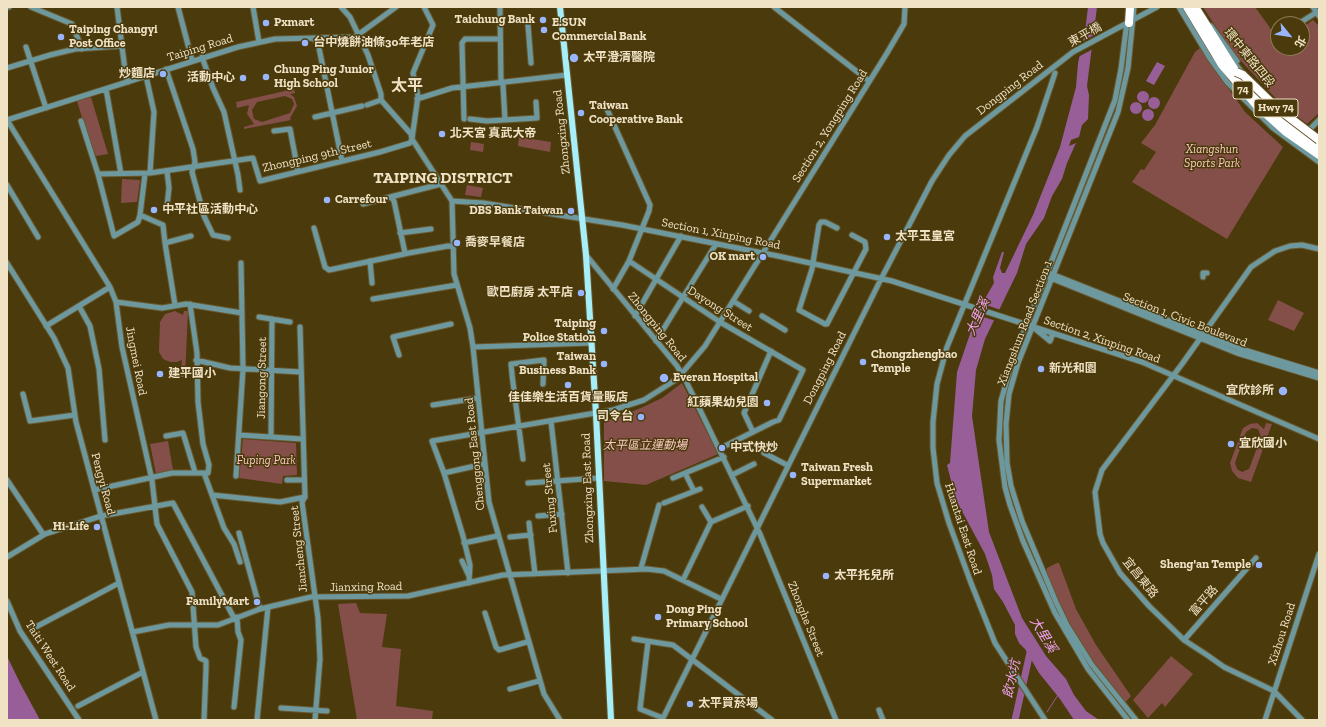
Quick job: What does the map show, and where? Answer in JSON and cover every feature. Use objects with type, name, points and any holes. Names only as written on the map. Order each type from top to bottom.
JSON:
[{"type":"highway","points":[[1128,23],[1130,7]]},
{"type":"highway","name":"74","points":[[1187,7],[1222,65],[1256,105],[1286,132],[1319,155]]},
{"type":"highway","name":"74","points":[[1195,7],[1236,72],[1253,92],[1281,119],[1319,146]]},
{"type":"highway","name":"Hwy 74","points":[[1236,72],[1243,75],[1277,108],[1319,139]]},
{"type":"main road","name":"Zhongxing Road","points":[[560,7],[586,255]]},
{"type":"main road","name":"Zhongxing East Road","points":[[586,255],[590,343],[596,414],[611,720]]},
{"type":"street","points":[[31,7],[72,24],[76,29],[82,49]]},
{"type":"street","points":[[117,7],[121,46],[128,82]]},
{"type":"street","points":[[178,7],[192,60]]},
{"type":"street","points":[[253,7],[259,42]]},
{"type":"street","points":[[341,7],[350,17],[373,68],[381,94],[381,100],[411,134],[412,139],[452,201]]},
{"type":"street","name":"Taiping Road","points":[[7,120],[192,60],[259,42],[275,39],[314,39],[350,37],[357,35],[396,7]]},
{"type":"street","points":[[412,139],[417,99],[413,73],[433,24],[424,7]]},
{"type":"street","points":[[500,7],[501,83],[503,85],[505,120]]},
{"type":"street","points":[[774,7],[869,81]]},
{"type":"street","name":"Section 2, Yongping Road","points":[[444,473],[432,441],[596,414],[620,408],[644,400],[667,386],[682,374],[698,356],[720,322],[904,24],[905,7]]},
{"type":"street","name":"Xiangshun Road Section 1","points":[[1126,7],[1128,23],[1128,68],[1118,112],[1052,276],[1012,381],[1006,409],[1006,454],[1011,486],[1040,567],[1067,625],[1092,665],[1136,720]]},
{"type":"street","name":"Xiangshun Road Section 1","points":[[1128,720],[1088,669],[1058,619],[1023,541],[1005,487],[999,440],[1001,401],[1026,324],[1115,100],[1128,23],[1134,7]]},
{"type":"street","name":"東平橋","points":[[1057,64],[1073,52],[1157,7]]},
{"type":"street","points":[[1179,7],[1209,57],[1227,82],[1272,128],[1319,162]]},
{"type":"street","points":[[1199,7],[1216,38],[1231,59],[1274,110],[1319,146]]},
{"type":"street","points":[[1314,7],[1318,14]]},
{"type":"street","name":"環中東路四段","points":[[1205,17],[1238,64],[1259,88],[1319,139]]},
{"type":"street","points":[[528,25],[531,63]]},
{"type":"street","points":[[314,39],[318,43],[342,162]]},
{"type":"street","points":[[463,87],[461,47],[465,39],[500,39]]},
{"type":"street","points":[[7,68],[54,54],[82,49],[121,46]]},
{"type":"street","points":[[26,47],[46,108]]},
{"type":"street","points":[[202,57],[213,88],[224,112],[240,190]]},
{"type":"street","name":"Dongping Road","points":[[662,719],[787,465],[932,181],[958,143],[1057,64]]},
{"type":"street","points":[[166,69],[193,149],[194,168],[192,172],[204,216],[210,230],[217,237],[228,238]]},
{"type":"street","name":"Huantai East Road","points":[[1045,720],[1018,681],[995,643],[973,590],[949,523],[935,470],[933,422],[937,384],[948,347],[992,235],[1026,155],[1046,103],[1055,73]]},
{"type":"street","points":[[417,99],[452,88],[567,75]]},
{"type":"street","points":[[81,121],[98,174],[114,236],[138,222],[140,215],[147,174],[154,112],[146,76]]},
{"type":"street","name":"Zhongxing Road","points":[[463,87],[467,119],[505,120],[537,118],[536,102]]},
{"type":"street","points":[[106,89],[121,174]]},
{"type":"street","points":[[315,117],[381,100]]},
{"type":"street","points":[[606,107],[650,205],[629,261],[613,289]]},
{"type":"street","name":"Jingmei Road","points":[[7,120],[110,287],[116,302],[122,347],[152,478],[158,528],[192,592],[196,647],[200,658],[206,661],[204,720]]},
{"type":"street","points":[[1308,131],[1319,120]]},
{"type":"street","points":[[274,131],[290,129],[298,172]]},
{"type":"street","name":"Zhongping 9th Street","points":[[98,174],[147,174],[235,162],[253,158],[260,181],[396,148],[410,143],[412,139]]},
{"type":"street","points":[[167,171],[169,188],[167,206]]},
{"type":"street","points":[[363,204],[441,184]]},
{"type":"street","points":[[7,185],[38,237]]},
{"type":"street","points":[[391,197],[394,201],[400,233],[406,253]]},
{"type":"street","name":"Section 1, Xinping Road","points":[[452,201],[483,203],[582,218],[681,236],[854,272],[964,305]]},
{"type":"street","name":"Chenggong East Road","points":[[452,201],[454,274],[456,285],[470,328],[473,346],[489,502],[497,536],[539,681],[546,700],[560,720]]},
{"type":"street","points":[[140,215],[163,225],[175,305]]},
{"type":"street","points":[[837,228],[827,222],[821,222],[813,263],[799,310],[828,324],[866,246],[865,242],[852,235]]},
{"type":"street","points":[[314,228],[327,269],[406,253],[448,246],[453,247]]},
{"type":"street","points":[[400,233],[431,229]]},
{"type":"street","points":[[165,243],[190,236]]},
{"type":"street","points":[[635,316],[681,236]]},
{"type":"street","points":[[656,341],[716,244]]},
{"type":"street","name":"宜昌東路","points":[[1302,720],[1274,691],[1224,667],[1184,640],[1155,613],[1120,573],[1100,534],[1095,498],[1096,485],[1102,470],[1251,267],[1268,254],[1290,246],[1302,245],[1319,249]]},
{"type":"street","name":"Zhongping Road","points":[[586,255],[682,374],[757,526]]},
{"type":"street","points":[[370,261],[372,283]]},
{"type":"street","name":"Dayong Street","points":[[629,261],[720,322],[803,370],[779,420],[753,432]]},
{"type":"street","points":[[236,476],[243,369],[241,263]]},
{"type":"street","name":"Pengyi Road","points":[[7,264],[54,338],[68,368],[75,415],[156,720]]},
{"type":"street","name":"Section 1, Civic Boulevard","points":[[1046,274],[1201,336],[1237,353],[1319,378]]},
{"type":"street","points":[[373,300],[456,285]]},
{"type":"street","points":[[46,326],[110,287]]},
{"type":"street","points":[[733,301],[749,311]]},
{"type":"street","points":[[116,302],[162,308],[190,304],[242,312]]},
{"type":"street","points":[[190,304],[196,360],[198,402],[203,444],[209,464],[206,473],[224,528],[236,550],[240,562]]},
{"type":"street","name":"Section 2, Xinping Road","points":[[964,305],[1142,362],[1319,439]]},
{"type":"street","points":[[79,306],[90,326],[99,369],[105,440]]},
{"type":"street","points":[[259,316],[290,322]]},
{"type":"street","points":[[762,316],[785,330]]},
{"type":"street","name":"Jiangong Street","points":[[271,437],[272,319]]},
{"type":"street","points":[[399,355],[393,337],[451,324]]},
{"type":"street","name":"Jiancheng Street","points":[[300,327],[304,480],[304,497],[302,502],[315,598],[320,659],[316,720]]},
{"type":"street","points":[[1032,327],[1038,334],[1050,341],[1053,333]]},
{"type":"street","name":"Section 1, Civic Boulevard","points":[[1201,336],[1319,373]]},
{"type":"street","points":[[473,346],[590,343]]},
{"type":"street","points":[[719,449],[753,432],[744,413],[771,351]]},
{"type":"street","points":[[196,360],[218,366],[243,369],[272,369],[301,372]]},
{"type":"street","points":[[523,459],[511,364],[544,360],[543,384]]},
{"type":"street","points":[[23,394],[30,421],[75,415]]},
{"type":"street","points":[[432,405],[478,398]]},
{"type":"street","name":"Fuxing Street","points":[[552,421],[568,573]]},
{"type":"street","points":[[166,436],[183,433],[195,472]]},
{"type":"street","points":[[239,435],[302,440]]},
{"type":"street","points":[[764,453],[787,465]]},
{"type":"street","points":[[673,478],[724,457]]},
{"type":"street","points":[[469,583],[470,565],[444,473],[484,464]]},
{"type":"street","points":[[732,474],[754,464]]},
{"type":"street","points":[[94,490],[172,474],[195,472],[206,473]]},
{"type":"street","points":[[641,568],[662,504],[697,490],[685,473]]},
{"type":"street","points":[[528,483],[598,478]]},
{"type":"street","points":[[7,480],[44,534]]},
{"type":"street","points":[[287,480],[304,480]]},
{"type":"street","points":[[212,495],[280,502],[304,497]]},
{"type":"street","points":[[7,558],[44,534],[101,516],[173,503],[176,505],[198,552],[236,618],[241,640],[234,707]]},
{"type":"street","points":[[683,580],[711,522],[748,506]]},
{"type":"street","points":[[702,507],[711,522]]},
{"type":"street","points":[[538,516],[562,514]]},
{"type":"street","points":[[529,523],[536,574]]},
{"type":"street","name":"Zhonghe Street","points":[[757,526],[836,720]]},
{"type":"street","points":[[240,532],[260,609]]},
{"type":"street","points":[[510,537],[531,535]]},
{"type":"street","points":[[464,543],[497,536]]},
{"type":"street","points":[[236,550],[244,548]]},
{"type":"street","name":"Xizhou Road","points":[[1265,720],[1318,566],[1319,554]]},
{"type":"street","name":"富平路","points":[[1184,640],[1256,558]]},
{"type":"street","points":[[462,561],[470,577]]},
{"type":"street","name":"Jianxing Road","points":[[133,632],[169,625],[218,624],[260,609],[311,598],[408,596],[503,575],[509,576],[641,568],[664,572],[721,599]]},
{"type":"street","points":[[32,629],[119,583]]},
{"type":"street","name":"Taiti West Road","points":[[7,601],[20,631],[79,720]]},
{"type":"street","points":[[258,720],[268,607]]},
{"type":"street","points":[[485,613],[496,647],[499,650],[527,642]]},
{"type":"street","points":[[634,639],[673,645],[772,720]]},
{"type":"street","points":[[648,642],[640,709],[662,719]]},
{"type":"street","points":[[78,706],[143,672]]},
{"type":"street","points":[[510,689],[539,681]]},
{"type":"street","points":[[281,708],[327,711]]},
{"type":"street","points":[[879,710],[883,720]]},
{"type":"green space","points":[[1203,7],[1255,7],[1270,28],[1270,56],[1310,56],[1310,22],[1313,20],[1319,26],[1319,113],[1307,124],[1281,104],[1241,61],[1223,38]]},
{"type":"green space","name":"Xiangshun Sports Park","points":[[1200,48],[1245,112],[1283,147],[1227,239],[1132,182],[1141,169],[1144,170],[1156,152],[1141,143],[1155,125],[1195,52]]},
{"type":"green space","points":[[294,89],[295,93],[290,94],[294,97],[297,106],[290,118],[291,120],[244,129],[244,127],[254,124],[247,114],[249,105],[237,108],[236,102]],"holes":[[[285,96],[292,99],[294,104],[290,113],[262,122],[254,119],[252,110],[257,102]]]},
{"type":"green space","points":[[91,97],[108,154],[96,156],[87,134],[77,101]]},
{"type":"green space","points":[[519,137],[551,142],[550,152],[518,146]]},
{"type":"green space","points":[[471,142],[484,144],[483,152],[470,150]]},
{"type":"green space","points":[[122,179],[140,180],[137,202],[121,203]]},
{"type":"green space","points":[[467,185],[483,188],[481,197],[465,195]]},
{"type":"green space","points":[[1278,300],[1304,313],[1294,331],[1268,320]]},
{"type":"green space","points":[[175,311],[183,315],[184,311],[188,311],[185,377],[180,377],[182,360],[170,362],[163,359],[159,352],[160,322],[165,314]]},
{"type":"green space","name":"太平區立運動場","points":[[682,383],[718,454],[646,485],[604,481],[604,420],[614,419],[662,398]]},
{"type":"green space","points":[[1257,423],[1264,429],[1266,423],[1272,424],[1251,482],[1238,478],[1232,471],[1230,463],[1243,428],[1250,424]],"holes":[[[1252,428],[1258,429],[1261,437],[1249,469],[1242,472],[1237,469],[1235,463],[1246,432]]]},
{"type":"green space","name":"Fuping Park","points":[[243,439],[296,443],[297,475],[283,476],[282,484],[239,478]]},
{"type":"green space","points":[[168,441],[173,470],[156,474],[150,444]]},
{"type":"green space","points":[[1059,563],[1076,609],[1096,645],[1131,696],[1124,704],[1090,657],[1065,615],[1046,572],[1047,568]]},
{"type":"green space","points":[[356,603],[360,613],[387,614],[382,647],[401,649],[396,706],[433,711],[432,720],[357,720],[338,604]]},
{"type":"green space","points":[[1171,656],[1193,674],[1165,707],[1162,703],[1148,718],[1133,700]]},
{"type":"water","name":"大里溪","points":[[1088,7],[1097,7],[1087,86],[1089,95],[1088,119],[1082,125],[1079,137],[1071,140],[1069,146],[1076,143],[1062,179],[1052,196],[1044,218],[1026,244],[1017,273],[985,339],[976,370],[972,416],[989,532],[1022,618],[1046,656],[1066,679],[1074,695],[1086,711],[1099,720],[1074,720],[1060,699],[1039,673],[1025,649],[1019,643],[1015,634],[1015,625],[1003,602],[994,589],[992,575],[985,554],[956,500],[947,465],[950,463],[957,372],[970,334],[972,321],[994,283],[993,277],[1002,252],[1004,252],[1000,268],[1002,273],[1005,273],[1033,215],[1060,147],[1076,87],[1078,63],[1085,32]]},
{"type":"water","points":[[1157,62],[1165,66],[1154,85],[1146,81]]},
{"type":"water","points":[[1143,91],[1147,93],[1149,97],[1147,101],[1143,103],[1139,101],[1137,97],[1139,93]]},
{"type":"water","points":[[1154,97],[1158,99],[1160,103],[1158,107],[1154,109],[1150,107],[1148,103],[1150,99]]},
{"type":"water","points":[[1136,102],[1140,104],[1142,108],[1140,112],[1136,114],[1132,112],[1130,108],[1132,104]]},
{"type":"water","points":[[1148,109],[1152,111],[1154,115],[1152,119],[1148,121],[1144,119],[1142,115],[1144,111]]},
{"type":"water","points":[[7,656],[20,683],[40,720],[7,720]]},
{"type":"pier","points":[[1096,34],[1095,48],[1078,57],[1081,42]]},
{"type":"pier","points":[[980,303],[1001,310],[996,321],[974,314]]},
{"type":"waterway","name":"飲水坑","points":[[1015,720],[1031,648]]},
{"type":"waterway","points":[[1047,712],[1058,695]]},
{"type":"place","name":"Taichung Bank","points":[[543,20]]},
{"type":"place","name":"Pxmart","points":[[266,23]]},
{"type":"place","name":"E.SUN Commercial Bank","points":[[544,30]]},
{"type":"place","name":"Taiping Changyi Post Office","points":[[61,37]]},
{"type":"place","name":"台中燒餅油條30年老店","points":[[305,43]]},
{"type":"place","name":"太平澄清醫院","points":[[574,58]]},
{"type":"place","name":"炒麵店","points":[[163,74]]},
{"type":"place","name":"Chung Ping Junior High School","points":[[266,77]]},
{"type":"place","name":"活動中心","points":[[243,78]]},
{"type":"place","name":"Taiwan Cooperative Bank","points":[[581,113]]},
{"type":"place","name":"北天宮 真武大帝","points":[[442,134]]},
{"type":"place","name":"Carrefour","points":[[327,200]]},
{"type":"place","name":"中平社區活動中心","points":[[154,210]]},
{"type":"place","name":"DBS Bank Taiwan","points":[[571,211]]},
{"type":"place","name":"太平玉皇宮","points":[[887,237]]},
{"type":"place","name":"喬麥早餐店","points":[[457,243]]},
{"type":"place","name":"OK mart","points":[[763,257]]},
{"type":"place","name":"歐巴廚房 太平店","points":[[581,293]]},
{"type":"place","name":"Taiping Police Station","points":[[604,331]]},
{"type":"place","name":"Chongzhengbao Temple","points":[[863,362]]},
{"type":"place","name":"Taiwan Business Bank","points":[[604,364]]},
{"type":"place","name":"新光和園","points":[[1041,369]]},
{"type":"place","name":"建平國小","points":[[160,374]]},
{"type":"place","name":"Everan Hospital","points":[[664,378]]},
{"type":"place","name":"佳佳樂生活百貨量販店","points":[[568,385]]},
{"type":"place","name":"宜欣診所","points":[[1283,391]]},
{"type":"place","name":"紅蘋果幼兒園","points":[[767,403]]},
{"type":"place","name":"司令台","points":[[641,417]]},
{"type":"place","name":"宜欣國小","points":[[1231,444]]},
{"type":"place","name":"中式快炒","points":[[722,448]]},
{"type":"place","name":"Taiwan Fresh Supermarket","points":[[793,475]]},
{"type":"place","name":"Hi-Life","points":[[97,527]]},
{"type":"place","name":"Sheng'an Temple","points":[[1259,565]]},
{"type":"place","name":"太平托兒所","points":[[826,576]]},
{"type":"place","name":"FamilyMart","points":[[257,602]]},
{"type":"place","name":"Dong Ping Primary School","points":[[658,617]]},
{"type":"place","name":"太平買菸場","points":[[690,704]]},
{"type":"district","name":"太平","points":[[407,86]]},
{"type":"district","name":"TAIPING DISTRICT","points":[[443,178]]}]
